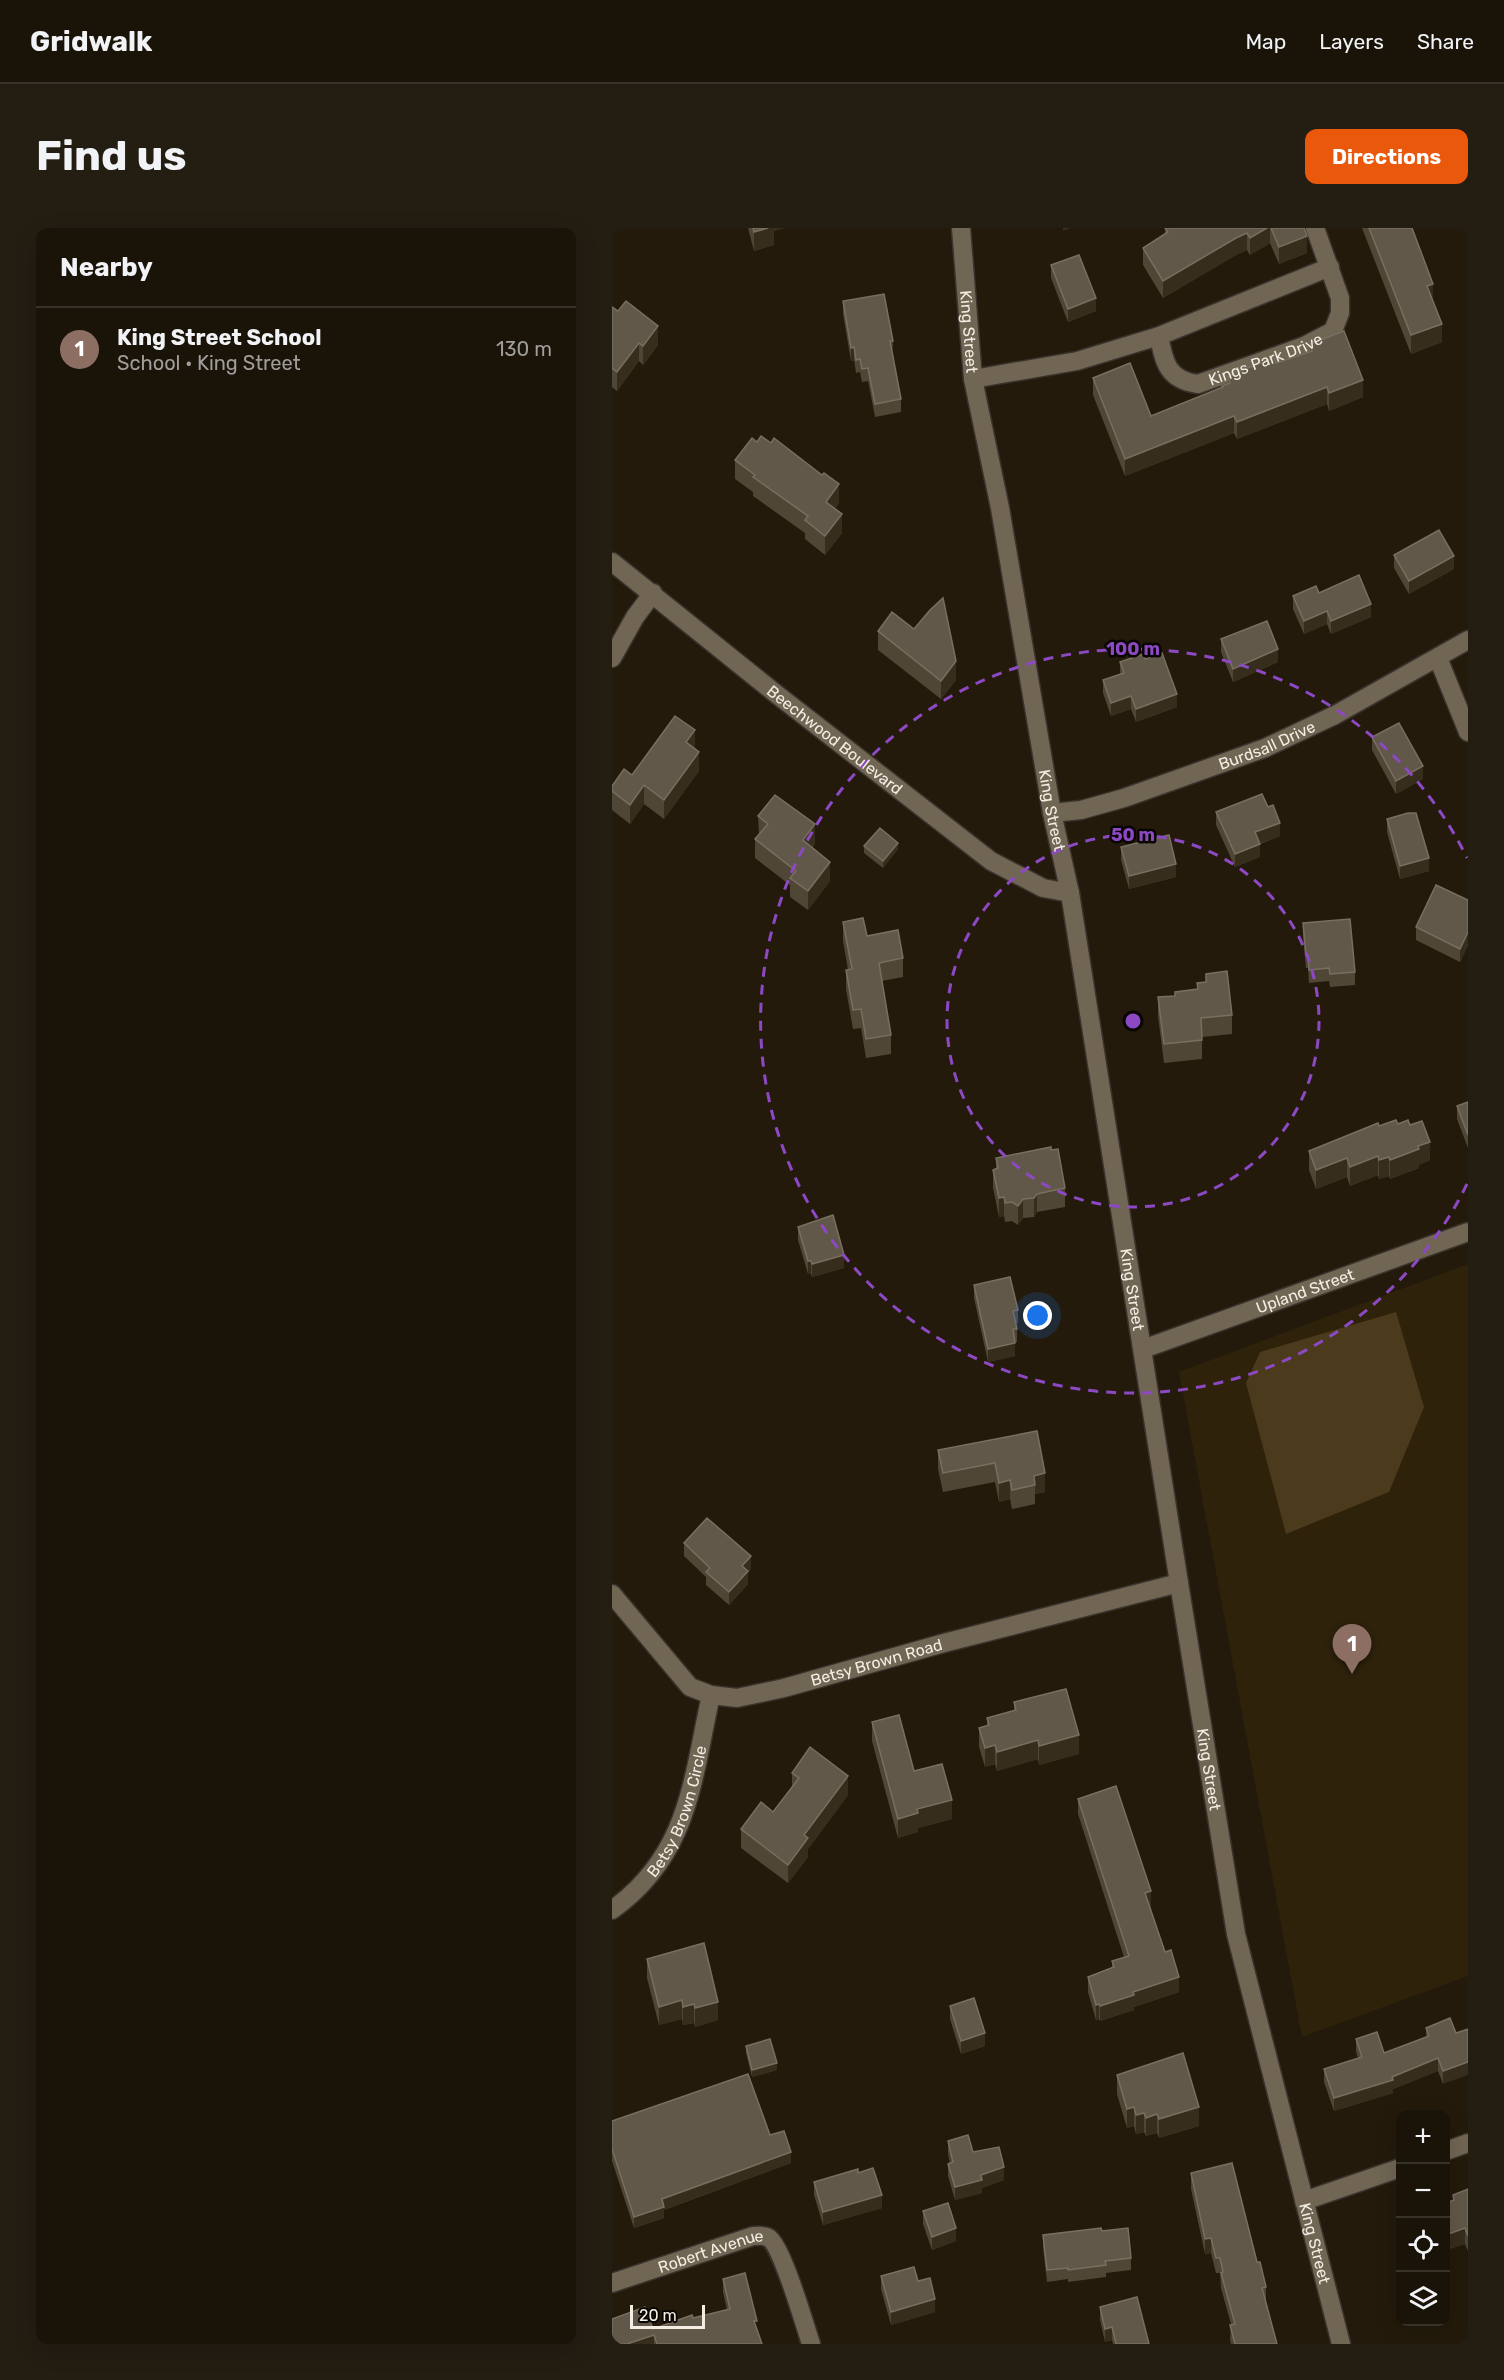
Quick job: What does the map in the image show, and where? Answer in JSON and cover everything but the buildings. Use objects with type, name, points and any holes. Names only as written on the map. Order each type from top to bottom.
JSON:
[{"type":"street","name":"King Street","points":[[961,228],[973,379],[1000,508],[1052,813],[1070,893],[1236,1934],[1341,2344]]},
{"type":"street","name":"Kings Park Drive","points":[[1160,336],[1164,361],[1175,376],[1185,382],[1198,384],[1304,346],[1333,331],[1340,313],[1340,298],[1315,228]]},
{"type":"street","points":[[973,379],[1077,361],[1160,336],[1330,267]]},
{"type":"street","name":"Beechwood Boulevard","points":[[612,562],[775,693],[991,861],[1043,888],[1070,893]]},
{"type":"street","points":[[612,658],[635,617],[653,593]]},
{"type":"street","name":"Burdsall Drive","points":[[1052,813],[1081,810],[1124,798],[1264,748],[1335,715],[1468,639]]},
{"type":"street","points":[[1438,658],[1468,732]]},
{"type":"street","name":"Upland Street","points":[[1143,1349],[1468,1232]]},
{"type":"street","name":"Betsy Brown Road","points":[[612,1594],[690,1687],[711,1695],[737,1698],[784,1688],[944,1643],[1179,1583]]},
{"type":"street","name":"Betsy Brown Circle","points":[[612,1910],[632,1896],[672,1845],[684,1815],[711,1695]]},
{"type":"street","points":[[1450,2150],[1468,2143]]},
{"type":"street","points":[[1304,2201],[1396,2170]]},
{"type":"street","name":"Robert Avenue","points":[[612,2283],[753,2236],[766,2236],[773,2242],[783,2261],[812,2344]]},
{"type":"shaded area","points":[[1468,1264],[1468,1976],[1302,2037],[1179,1372]]},
{"type":"shaded area","points":[[1396,1312],[1424,1407],[1389,1492],[1286,1534],[1246,1383],[1260,1352]]},
{"type":"place","name":"King Street School","points":[[1352,1674]]}]
